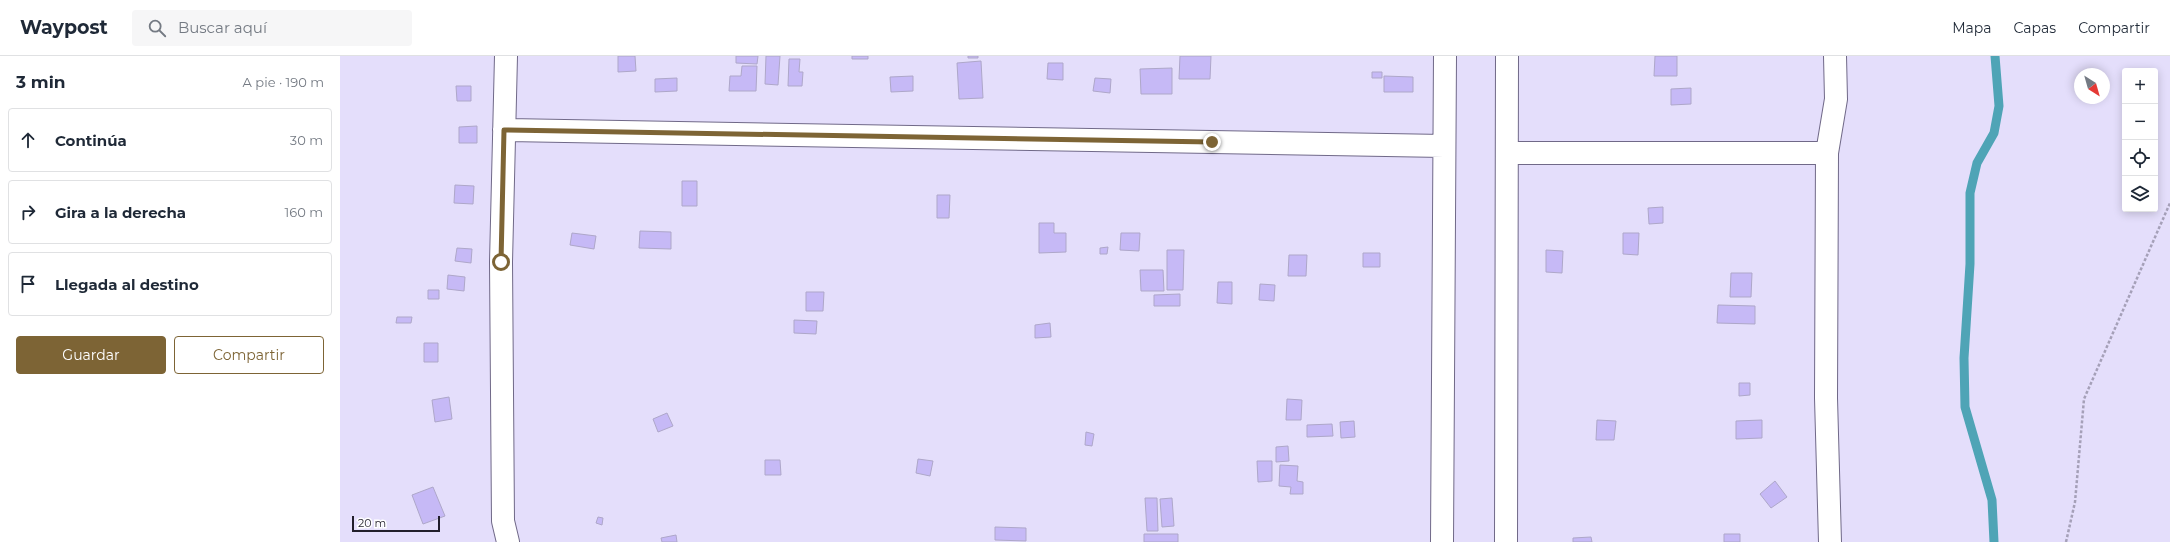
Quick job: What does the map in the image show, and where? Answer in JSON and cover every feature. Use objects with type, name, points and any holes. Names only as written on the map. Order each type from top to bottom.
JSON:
[{"type":"street","points":[[506,56],[501,270],[503,521],[508,542]]},
{"type":"street","points":[[1442,542],[1445,56]]},
{"type":"street","points":[[1506,542],[1507,56]]},
{"type":"street","points":[[1830,542],[1826,398],[1827,153],[1836,99],[1835,56]]},
{"type":"street","points":[[504,130],[1444,146]]},
{"type":"street","points":[[1508,152],[1827,153]]},
{"type":"path","points":[[2066,542],[2075,502],[2084,399],[2170,203]]},
{"type":"building","points":[[618,56],[635,56],[636,71],[618,72]]},
{"type":"building","points":[[736,56],[758,56],[757,64],[736,63]]},
{"type":"building","points":[[766,56],[780,56],[778,85],[765,84]]},
{"type":"building","points":[[852,56],[868,56],[868,59],[852,59]]},
{"type":"building","points":[[968,56],[978,56],[978,58],[968,58]]},
{"type":"building","points":[[1180,56],[1211,56],[1210,79],[1179,79]]},
{"type":"building","points":[[1655,56],[1677,56],[1677,76],[1654,76]]},
{"type":"building","points":[[789,59],[800,59],[799,72],[803,72],[802,86],[788,86]]},
{"type":"building","points":[[981,61],[983,98],[959,99],[957,63]]},
{"type":"building","points":[[1048,63],[1063,63],[1063,80],[1047,79]]},
{"type":"building","points":[[742,66],[757,66],[756,91],[729,91],[730,76],[741,76]]},
{"type":"building","points":[[1172,68],[1172,94],[1141,94],[1140,69]]},
{"type":"building","points":[[1372,72],[1382,72],[1382,78],[1372,78]]},
{"type":"building","points":[[913,76],[913,91],[891,92],[890,77]]},
{"type":"building","points":[[1384,76],[1413,77],[1413,92],[1384,92]]},
{"type":"building","points":[[677,78],[677,91],[655,92],[655,79]]},
{"type":"building","points":[[1095,78],[1111,79],[1110,93],[1093,91]]},
{"type":"building","points":[[456,86],[471,86],[471,101],[457,101]]},
{"type":"building","points":[[1691,88],[1691,104],[1671,105],[1671,89]]},
{"type":"building","points":[[477,126],[477,143],[459,143],[459,127]]},
{"type":"building","points":[[682,181],[697,181],[697,206],[682,206]]},
{"type":"building","points":[[455,185],[474,186],[473,204],[454,203]]},
{"type":"building","points":[[937,195],[950,195],[949,218],[937,218]]},
{"type":"building","points":[[1663,207],[1663,223],[1649,224],[1648,208]]},
{"type":"building","points":[[1039,223],[1054,223],[1054,233],[1066,233],[1066,252],[1039,253]]},
{"type":"building","points":[[640,231],[671,232],[671,249],[639,248]]},
{"type":"building","points":[[572,233],[596,236],[594,249],[570,245]]},
{"type":"building","points":[[1121,233],[1140,233],[1139,251],[1120,250]]},
{"type":"building","points":[[1623,233],[1639,233],[1638,255],[1623,254]]},
{"type":"building","points":[[1108,247],[1107,254],[1100,254],[1100,248]]},
{"type":"building","points":[[457,248],[472,249],[471,263],[455,261]]},
{"type":"building","points":[[1167,250],[1184,250],[1183,290],[1167,290]]},
{"type":"building","points":[[1546,250],[1563,251],[1562,273],[1546,272]]},
{"type":"building","points":[[1363,253],[1380,253],[1380,267],[1363,267]]},
{"type":"building","points":[[1289,255],[1307,255],[1306,276],[1288,276]]},
{"type":"building","points":[[1140,270],[1163,270],[1164,291],[1141,291]]},
{"type":"building","points":[[1731,273],[1752,273],[1751,297],[1730,297]]},
{"type":"building","points":[[448,275],[465,277],[464,291],[447,289]]},
{"type":"building","points":[[1218,282],[1232,282],[1232,304],[1217,303]]},
{"type":"building","points":[[1260,284],[1275,285],[1274,301],[1259,300]]},
{"type":"building","points":[[428,290],[439,290],[439,299],[428,299]]},
{"type":"building","points":[[806,292],[824,292],[823,311],[806,311]]},
{"type":"building","points":[[1180,294],[1180,306],[1154,306],[1154,295]]},
{"type":"building","points":[[1718,305],[1755,306],[1755,324],[1717,323]]},
{"type":"building","points":[[397,317],[412,317],[411,323],[396,323]]},
{"type":"building","points":[[794,320],[817,321],[816,334],[794,333]]},
{"type":"building","points":[[1050,323],[1051,337],[1035,338],[1035,325]]},
{"type":"building","points":[[424,343],[438,343],[438,362],[424,362]]},
{"type":"building","points":[[1739,383],[1750,383],[1750,395],[1739,396]]},
{"type":"building","points":[[449,397],[452,419],[435,422],[432,400]]},
{"type":"building","points":[[1287,399],[1302,400],[1301,420],[1286,420]]},
{"type":"building","points":[[667,413],[673,426],[658,432],[653,419]]},
{"type":"building","points":[[1597,420],[1616,421],[1614,440],[1596,440]]},
{"type":"building","points":[[1762,420],[1762,438],[1736,439],[1736,421]]},
{"type":"building","points":[[1354,421],[1355,437],[1341,438],[1340,422]]},
{"type":"building","points":[[1332,424],[1333,436],[1307,437],[1307,425]]},
{"type":"building","points":[[1086,432],[1094,434],[1092,446],[1085,445]]},
{"type":"building","points":[[1288,446],[1289,461],[1276,462],[1276,447]]},
{"type":"building","points":[[918,459],[933,461],[930,476],[916,473]]},
{"type":"building","points":[[765,460],[780,460],[781,475],[765,475]]},
{"type":"building","points":[[1257,461],[1272,461],[1272,481],[1258,482]]},
{"type":"building","points":[[1280,465],[1298,466],[1297,481],[1303,482],[1303,494],[1290,494],[1291,487],[1279,486]]},
{"type":"building","points":[[1775,481],[1787,497],[1771,508],[1760,494]]},
{"type":"building","points":[[433,487],[445,516],[423,524],[412,495]]},
{"type":"building","points":[[1145,498],[1157,498],[1158,531],[1147,531]]},
{"type":"building","points":[[1172,498],[1174,526],[1162,527],[1160,499]]},
{"type":"building","points":[[598,517],[603,518],[602,525],[596,523]]},
{"type":"building","points":[[995,527],[1026,528],[1026,541],[995,540]]},
{"type":"building","points":[[1144,534],[1178,534],[1178,542],[1144,542]]},
{"type":"building","points":[[1724,534],[1740,534],[1740,542],[1724,542]]},
{"type":"building","points":[[676,535],[677,542],[662,542],[661,538]]},
{"type":"building","points":[[1591,537],[1592,542],[1573,542],[1573,538]]},
{"type":"waterway","points":[[1994,542],[1992,500],[1965,407],[1964,358],[1970,264],[1970,193],[1977,163],[1994,133],[1999,106],[1995,56]]},
{"type":"route","points":[[501,262],[504,130],[1212,142]]}]
